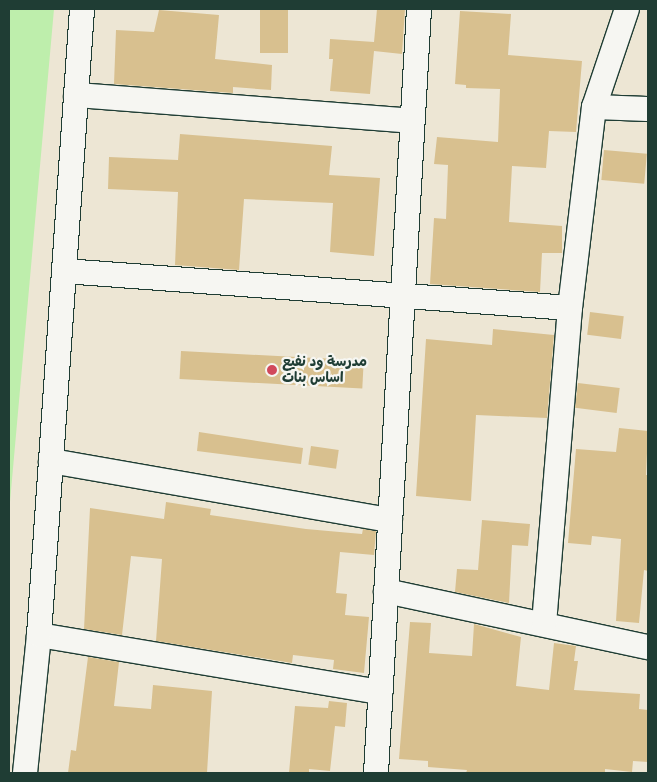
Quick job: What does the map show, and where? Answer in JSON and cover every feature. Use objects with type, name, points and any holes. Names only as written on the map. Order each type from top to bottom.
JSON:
[{"type":"street","points":[[25,773],[39,635],[82,9]]},
{"type":"street","points":[[376,773],[419,9]]},
{"type":"street","points":[[544,624],[570,308],[594,107],[627,9]]},
{"type":"street","points":[[76,95],[412,121]]},
{"type":"street","points":[[594,107],[648,109]]},
{"type":"street","points":[[64,271],[570,308]]},
{"type":"street","points":[[51,461],[390,520]]},
{"type":"street","points":[[386,591],[648,647]]},
{"type":"street","points":[[39,635],[380,692]]},
{"type":"green space","points":[[9,9],[54,9],[9,513]]},
{"type":"building","points":[[260,9],[288,9],[288,53],[260,53]]},
{"type":"building","points":[[377,9],[405,9],[402,54],[374,51],[370,94],[330,91],[333,59],[329,59],[330,39],[374,42]]},
{"type":"building","points":[[159,10],[219,15],[215,59],[272,65],[271,90],[233,87],[233,93],[114,84],[116,30],[154,32]]},
{"type":"building","points":[[460,11],[511,14],[508,55],[582,61],[576,132],[549,131],[546,168],[512,166],[509,222],[562,226],[562,253],[542,253],[540,292],[430,284],[434,218],[446,219],[448,165],[434,164],[437,137],[498,142],[500,89],[466,88],[466,85],[455,84]]},
{"type":"building","points":[[180,134],[332,146],[329,175],[380,178],[374,256],[330,252],[333,203],[244,199],[239,270],[175,265],[178,192],[108,189],[109,157],[178,160]]},
{"type":"building","points":[[604,150],[647,154],[644,184],[601,180]]},
{"type":"building","points":[[590,312],[624,316],[621,339],[587,335]]},
{"type":"building","points":[[493,329],[554,335],[547,418],[476,415],[471,501],[416,496],[426,339],[492,345]]},
{"type":"building","name":"مدرسة ود نفيع اساس بنات","points":[[181,351],[364,361],[362,389],[180,379]]},
{"type":"building","points":[[578,383],[620,388],[617,413],[575,408]]},
{"type":"building","points":[[619,428],[648,431],[646,475],[648,475],[648,571],[644,570],[639,623],[616,621],[621,539],[592,536],[591,545],[568,543],[576,449],[616,452]]},
{"type":"building","points":[[199,432],[303,448],[301,464],[197,451]]},
{"type":"building","points":[[311,446],[339,450],[336,469],[308,465]]},
{"type":"building","points":[[166,502],[211,509],[210,515],[306,529],[362,534],[363,529],[376,531],[374,555],[340,552],[336,593],[347,594],[345,615],[369,617],[364,673],[333,669],[334,660],[293,655],[292,663],[156,641],[162,559],[131,556],[122,635],[84,629],[90,508],[164,519]]},
{"type":"building","points":[[482,520],[530,524],[528,546],[512,545],[509,603],[455,592],[457,569],[478,570]]},
{"type":"building","points":[[410,622],[431,623],[429,653],[472,656],[474,624],[521,637],[516,686],[549,690],[554,643],[576,646],[574,661],[578,661],[574,690],[640,694],[639,709],[648,710],[648,762],[633,761],[632,772],[605,769],[605,773],[466,773],[467,770],[428,767],[428,761],[399,759]]},
{"type":"building","points":[[88,657],[119,662],[114,706],[151,709],[153,685],[212,691],[207,773],[68,773],[71,750],[76,751]]},
{"type":"building","points":[[329,701],[347,703],[345,727],[335,726],[330,771],[309,769],[309,773],[289,773],[295,706],[328,708]]},
{"type":"place","name":"مدرسة ود نفيع اساس بنات","points":[[272,370]]}]
